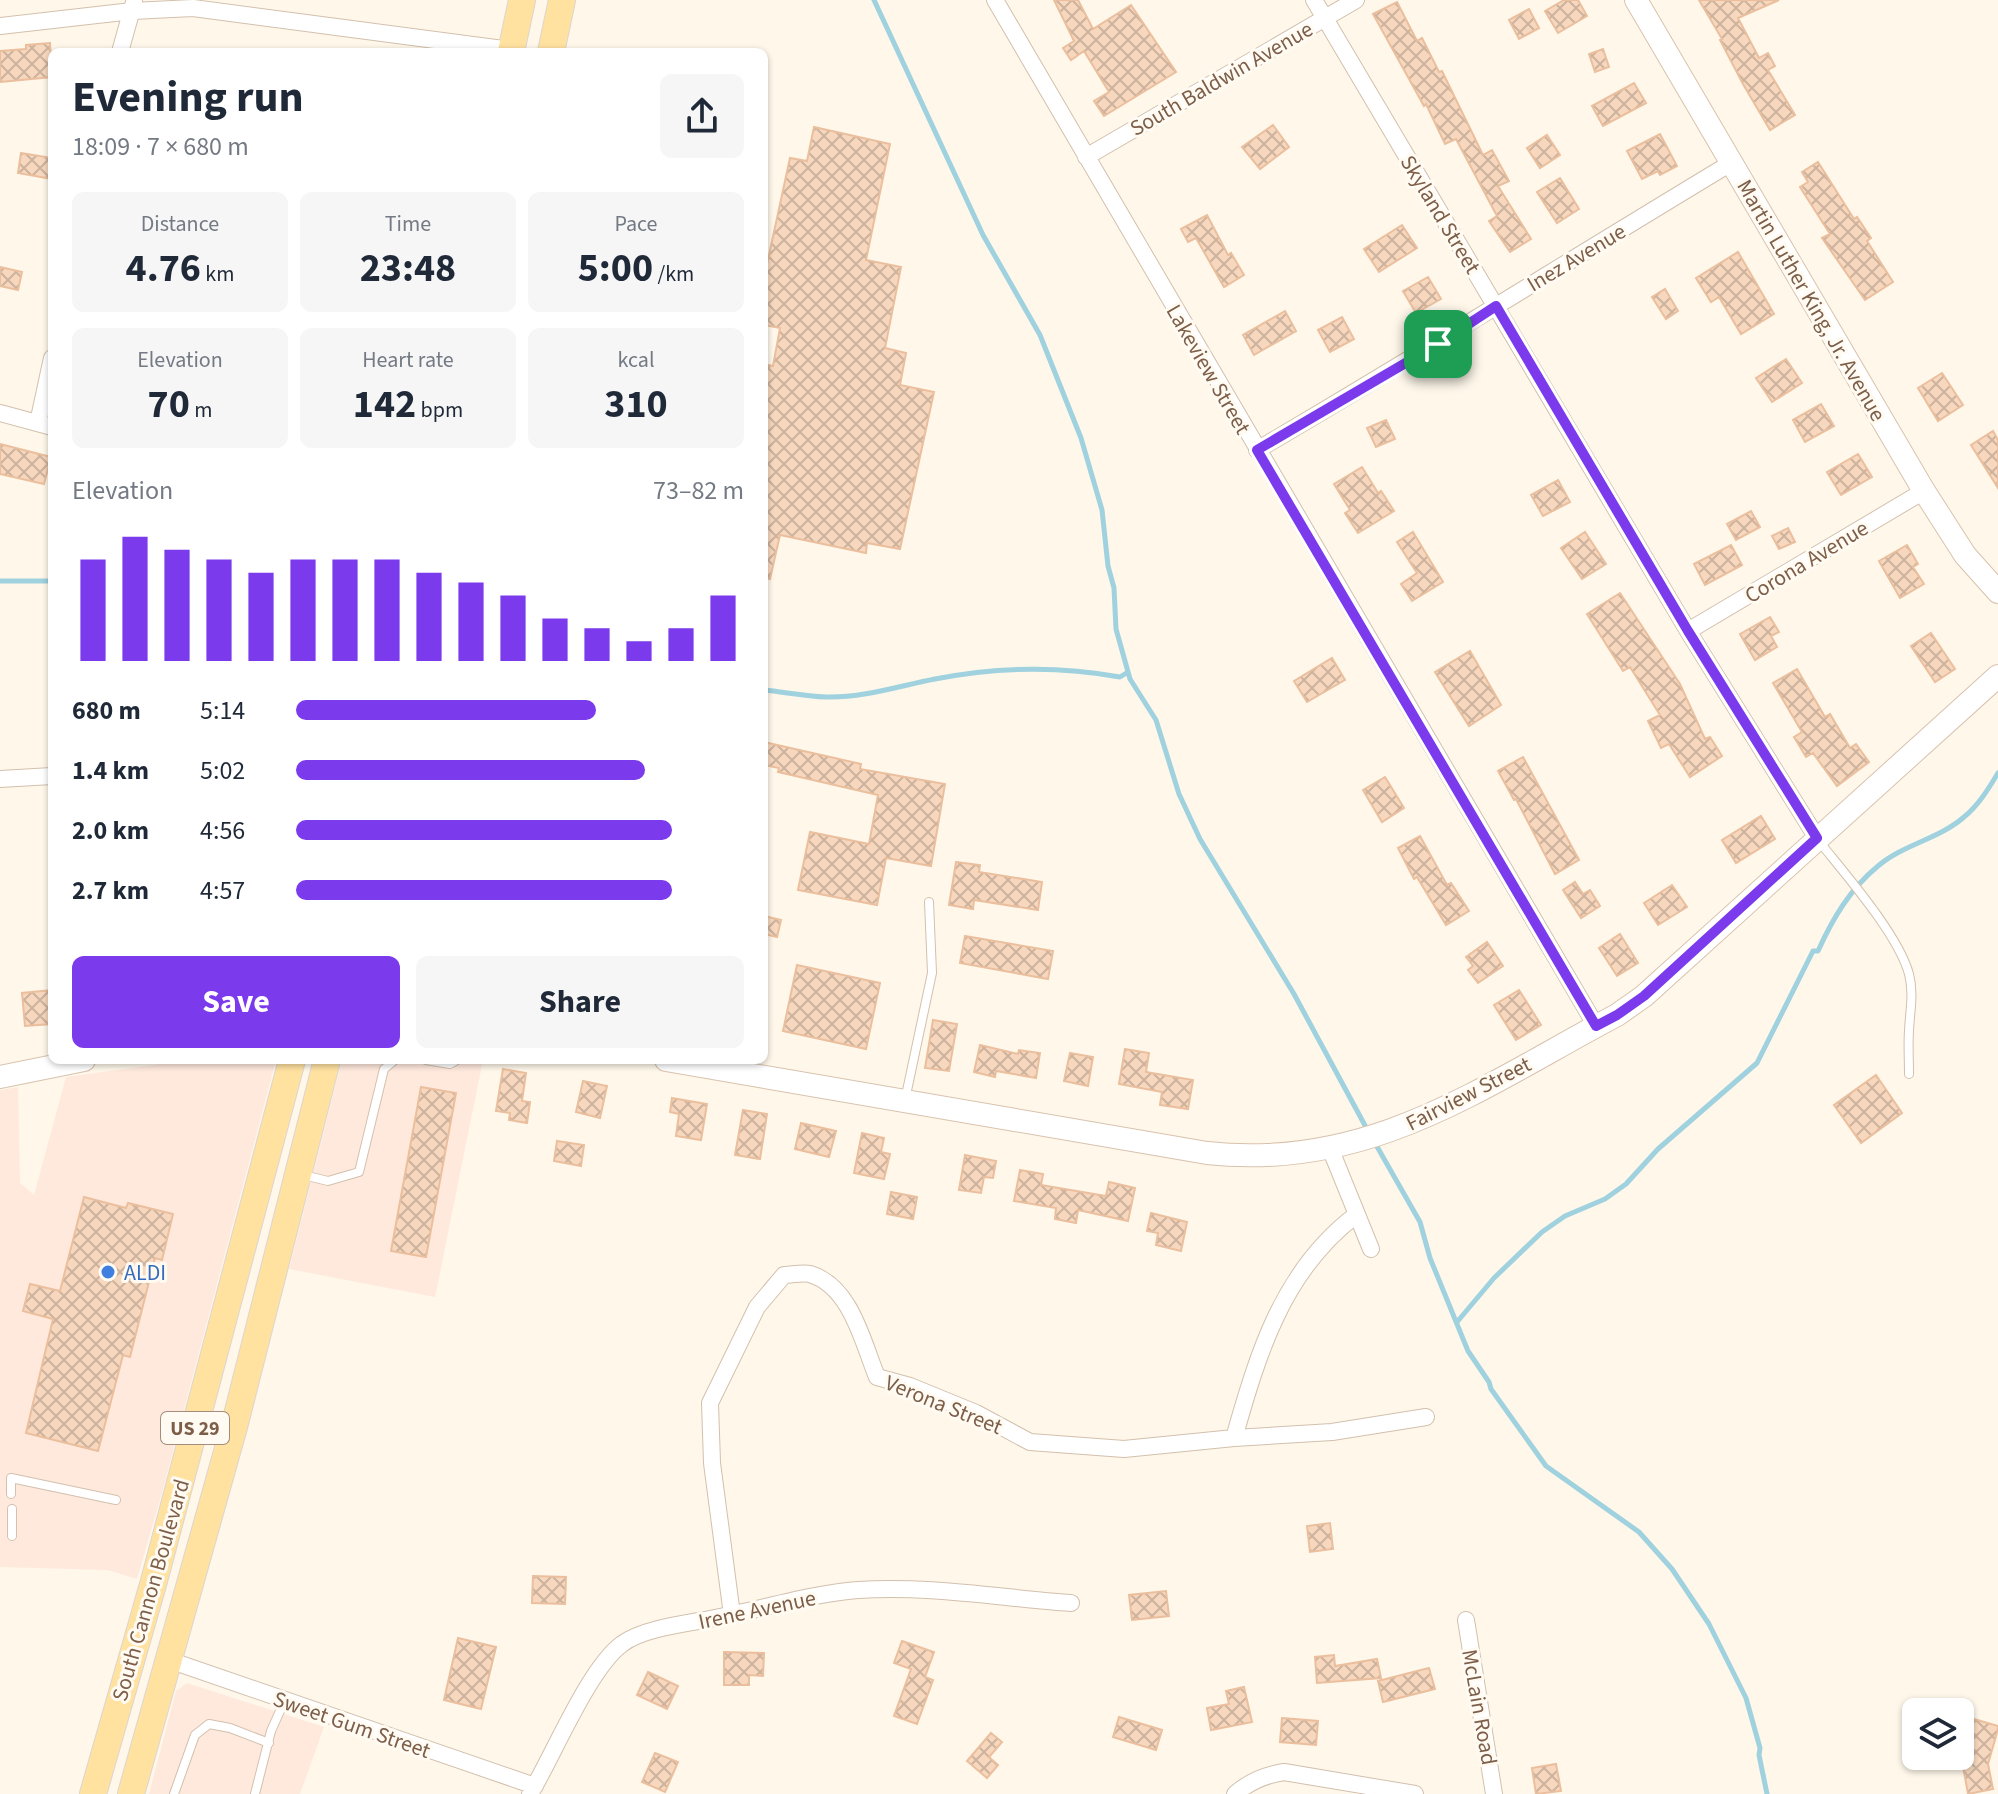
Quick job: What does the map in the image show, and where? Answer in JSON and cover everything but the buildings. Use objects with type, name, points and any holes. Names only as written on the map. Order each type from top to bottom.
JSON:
[{"type":"main road","points":[[512,48],[522,0]]},
{"type":"main road","points":[[552,48],[562,0]]},
{"type":"main road","name":"South Cannon Boulevard","points":[[93,1794],[154,1581],[291,1064]]},
{"type":"main road","name":"South Cannon Boulevard","points":[[131,1794],[234,1427],[326,1064]]},
{"type":"street","name":"Lakeview Street","points":[[995,0],[1596,1026]]},
{"type":"street","name":"Skyland Street","points":[[1314,0],[1688,631],[1817,838]]},
{"type":"street","name":"South Baldwin Avenue","points":[[1086,157],[1356,0]]},
{"type":"street","name":"Martin Luther King, Jr. Avenue","points":[[1636,0],[1924,491],[1965,555],[1998,592]]},
{"type":"street","points":[[121,48],[133,5]]},
{"type":"street","points":[[0,26],[133,5],[193,8],[489,48]]},
{"type":"street","name":"Inez Avenue","points":[[1257,450],[1438,344],[1731,163]]},
{"type":"street","points":[[0,413],[45,425],[48,396]]},
{"type":"street","name":"Corona Avenue","points":[[1688,631],[1924,491]]},
{"type":"street","name":"Fairview Street","points":[[689,1064],[1215,1154],[1261,1156],[1361,1141],[1411,1124],[1455,1104],[1617,1015],[1644,996],[1998,676]]},
{"type":"street","points":[[0,779],[48,776]]},
{"type":"street","points":[[0,1077],[64,1064]]},
{"type":"street","points":[[1330,1148],[1371,1249]]},
{"type":"street","points":[[1234,1438],[1258,1353],[1286,1296],[1315,1255],[1356,1215]]},
{"type":"street","name":"Verona Street","points":[[732,1615],[712,1463],[710,1403],[757,1307],[784,1275],[808,1274],[831,1284],[848,1306],[877,1377],[910,1386],[976,1413],[1030,1442],[1124,1449],[1332,1432],[1426,1417]]},
{"type":"street","name":"Irene Avenue","points":[[533,1790],[597,1673],[620,1645],[630,1639],[668,1627],[859,1590],[920,1591],[1071,1603]]},
{"type":"street","name":"McLain Road","points":[[1466,1620],[1494,1794]]},
{"type":"street","name":"Sweet Gum Street","points":[[169,1660],[533,1790]]},
{"type":"street","points":[[1235,1794],[1266,1775],[1284,1772],[1415,1794]]},
{"type":"lane","points":[[1817,838],[1867,902],[1897,948],[1909,973],[1913,998],[1909,1074]]},
{"type":"lane","points":[[904,1101],[932,973],[929,902]]},
{"type":"lane","points":[[298,1174],[328,1181],[359,1172],[384,1069],[390,1064]]},
{"type":"lane","points":[[11,1494],[11,1478],[116,1500]]},
{"type":"lane","points":[[12,1509],[12,1536]]},
{"type":"lane","points":[[255,1794],[271,1731],[284,1702]]},
{"type":"lane","points":[[174,1794],[195,1735],[209,1724],[230,1728],[269,1743]]},
{"type":"shaded area","points":[[161,1064],[275,1064],[137,1579],[108,1570],[0,1567],[0,1090],[18,1087],[20,1183],[34,1195],[66,1077]]},
{"type":"shaded area","points":[[341,1064],[482,1064],[435,1297],[289,1269]]},
{"type":"shaded area","points":[[187,1683],[324,1727],[300,1794],[149,1794],[176,1691]]},
{"type":"waterway","points":[[874,0],[983,235],[1040,335],[1081,438],[1102,510],[1108,566],[1114,588],[1116,629],[1130,679],[1156,720],[1179,794],[1200,839],[1294,994],[1368,1131]]},
{"type":"waterway","points":[[0,581],[48,581]]},
{"type":"waterway","points":[[768,690],[840,697],[981,672],[1028,669],[1120,677],[1128,672]]},
{"type":"waterway","points":[[1457,1322],[1494,1278],[1542,1232],[1565,1216],[1605,1199],[1626,1184],[1658,1149],[1757,1063],[1813,951],[1818,951],[1836,916],[1859,884],[1888,858],[1954,825],[1979,802],[1998,773]]},
{"type":"waterway","points":[[1375,1143],[1420,1222],[1430,1258],[1468,1351],[1491,1389],[1546,1466],[1639,1532],[1672,1569],[1709,1624],[1746,1698],[1760,1748],[1767,1794]]},
{"type":"place","name":"ALDI","points":[[108,1272]]},
{"type":"route","points":[[1496,306],[1688,631],[1817,838],[1644,996],[1596,1026],[1257,450],[1438,344],[1496,306]]}]
